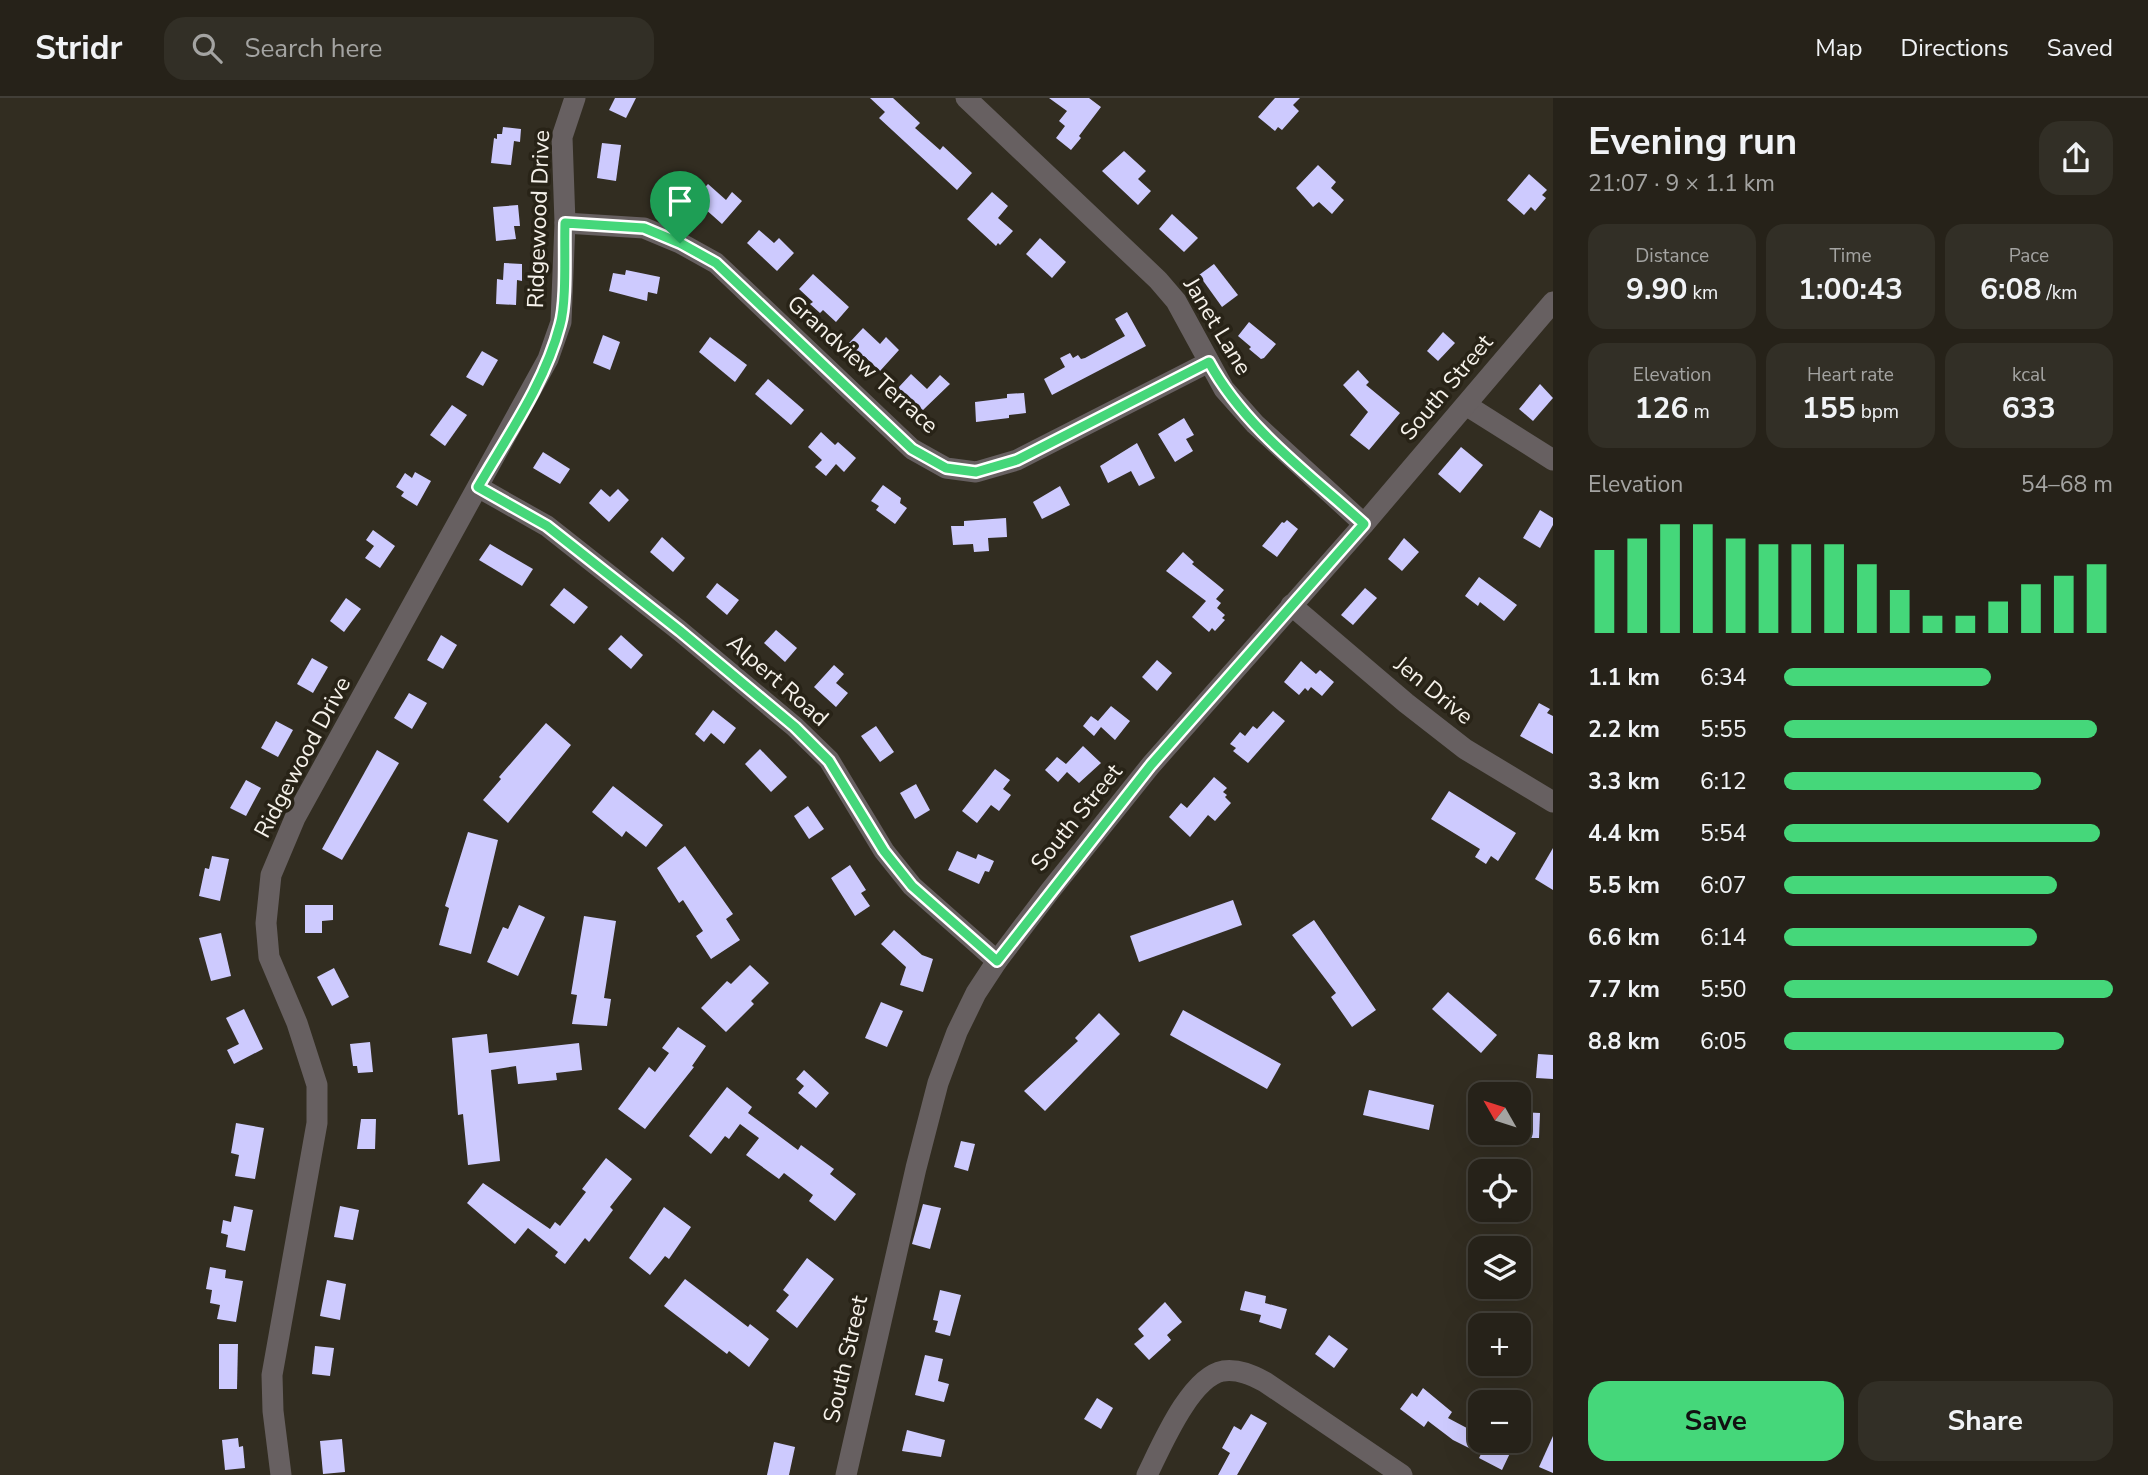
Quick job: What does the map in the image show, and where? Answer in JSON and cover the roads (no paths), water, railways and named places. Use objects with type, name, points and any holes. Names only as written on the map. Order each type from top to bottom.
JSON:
[{"type":"street","name":"Ridgewood Drive","points":[[281,1475],[272,1411],[272,1375],[317,1123],[317,1085],[297,1023],[269,957],[266,923],[271,875],[295,818],[527,402],[548,359],[561,322],[565,223],[562,137],[575,98]]},
{"type":"street","name":"Janet Lane","points":[[966,98],[1158,280],[1176,300],[1224,389],[1255,424],[1364,524]]},
{"type":"street","name":"Grandview Terrace","points":[[565,223],[644,228],[680,243],[716,263],[912,449],[946,468],[976,472],[1017,460],[1209,362]]},
{"type":"street","name":"South Street","points":[[846,1475],[913,1180],[939,1083],[957,1032],[976,993],[997,961],[1151,765],[1364,524],[1553,302]]},
{"type":"street","points":[[1466,405],[1553,460]]},
{"type":"street","name":"Alpert Road","points":[[478,487],[547,526],[680,631],[795,727],[829,761],[884,851],[912,886],[997,961]]},
{"type":"street","name":"Jen Drive","points":[[1292,605],[1406,703],[1465,749],[1553,802]]},
{"type":"street","points":[[1146,1475],[1190,1397],[1206,1379],[1223,1371],[1245,1372],[1265,1382],[1402,1475]]}]
